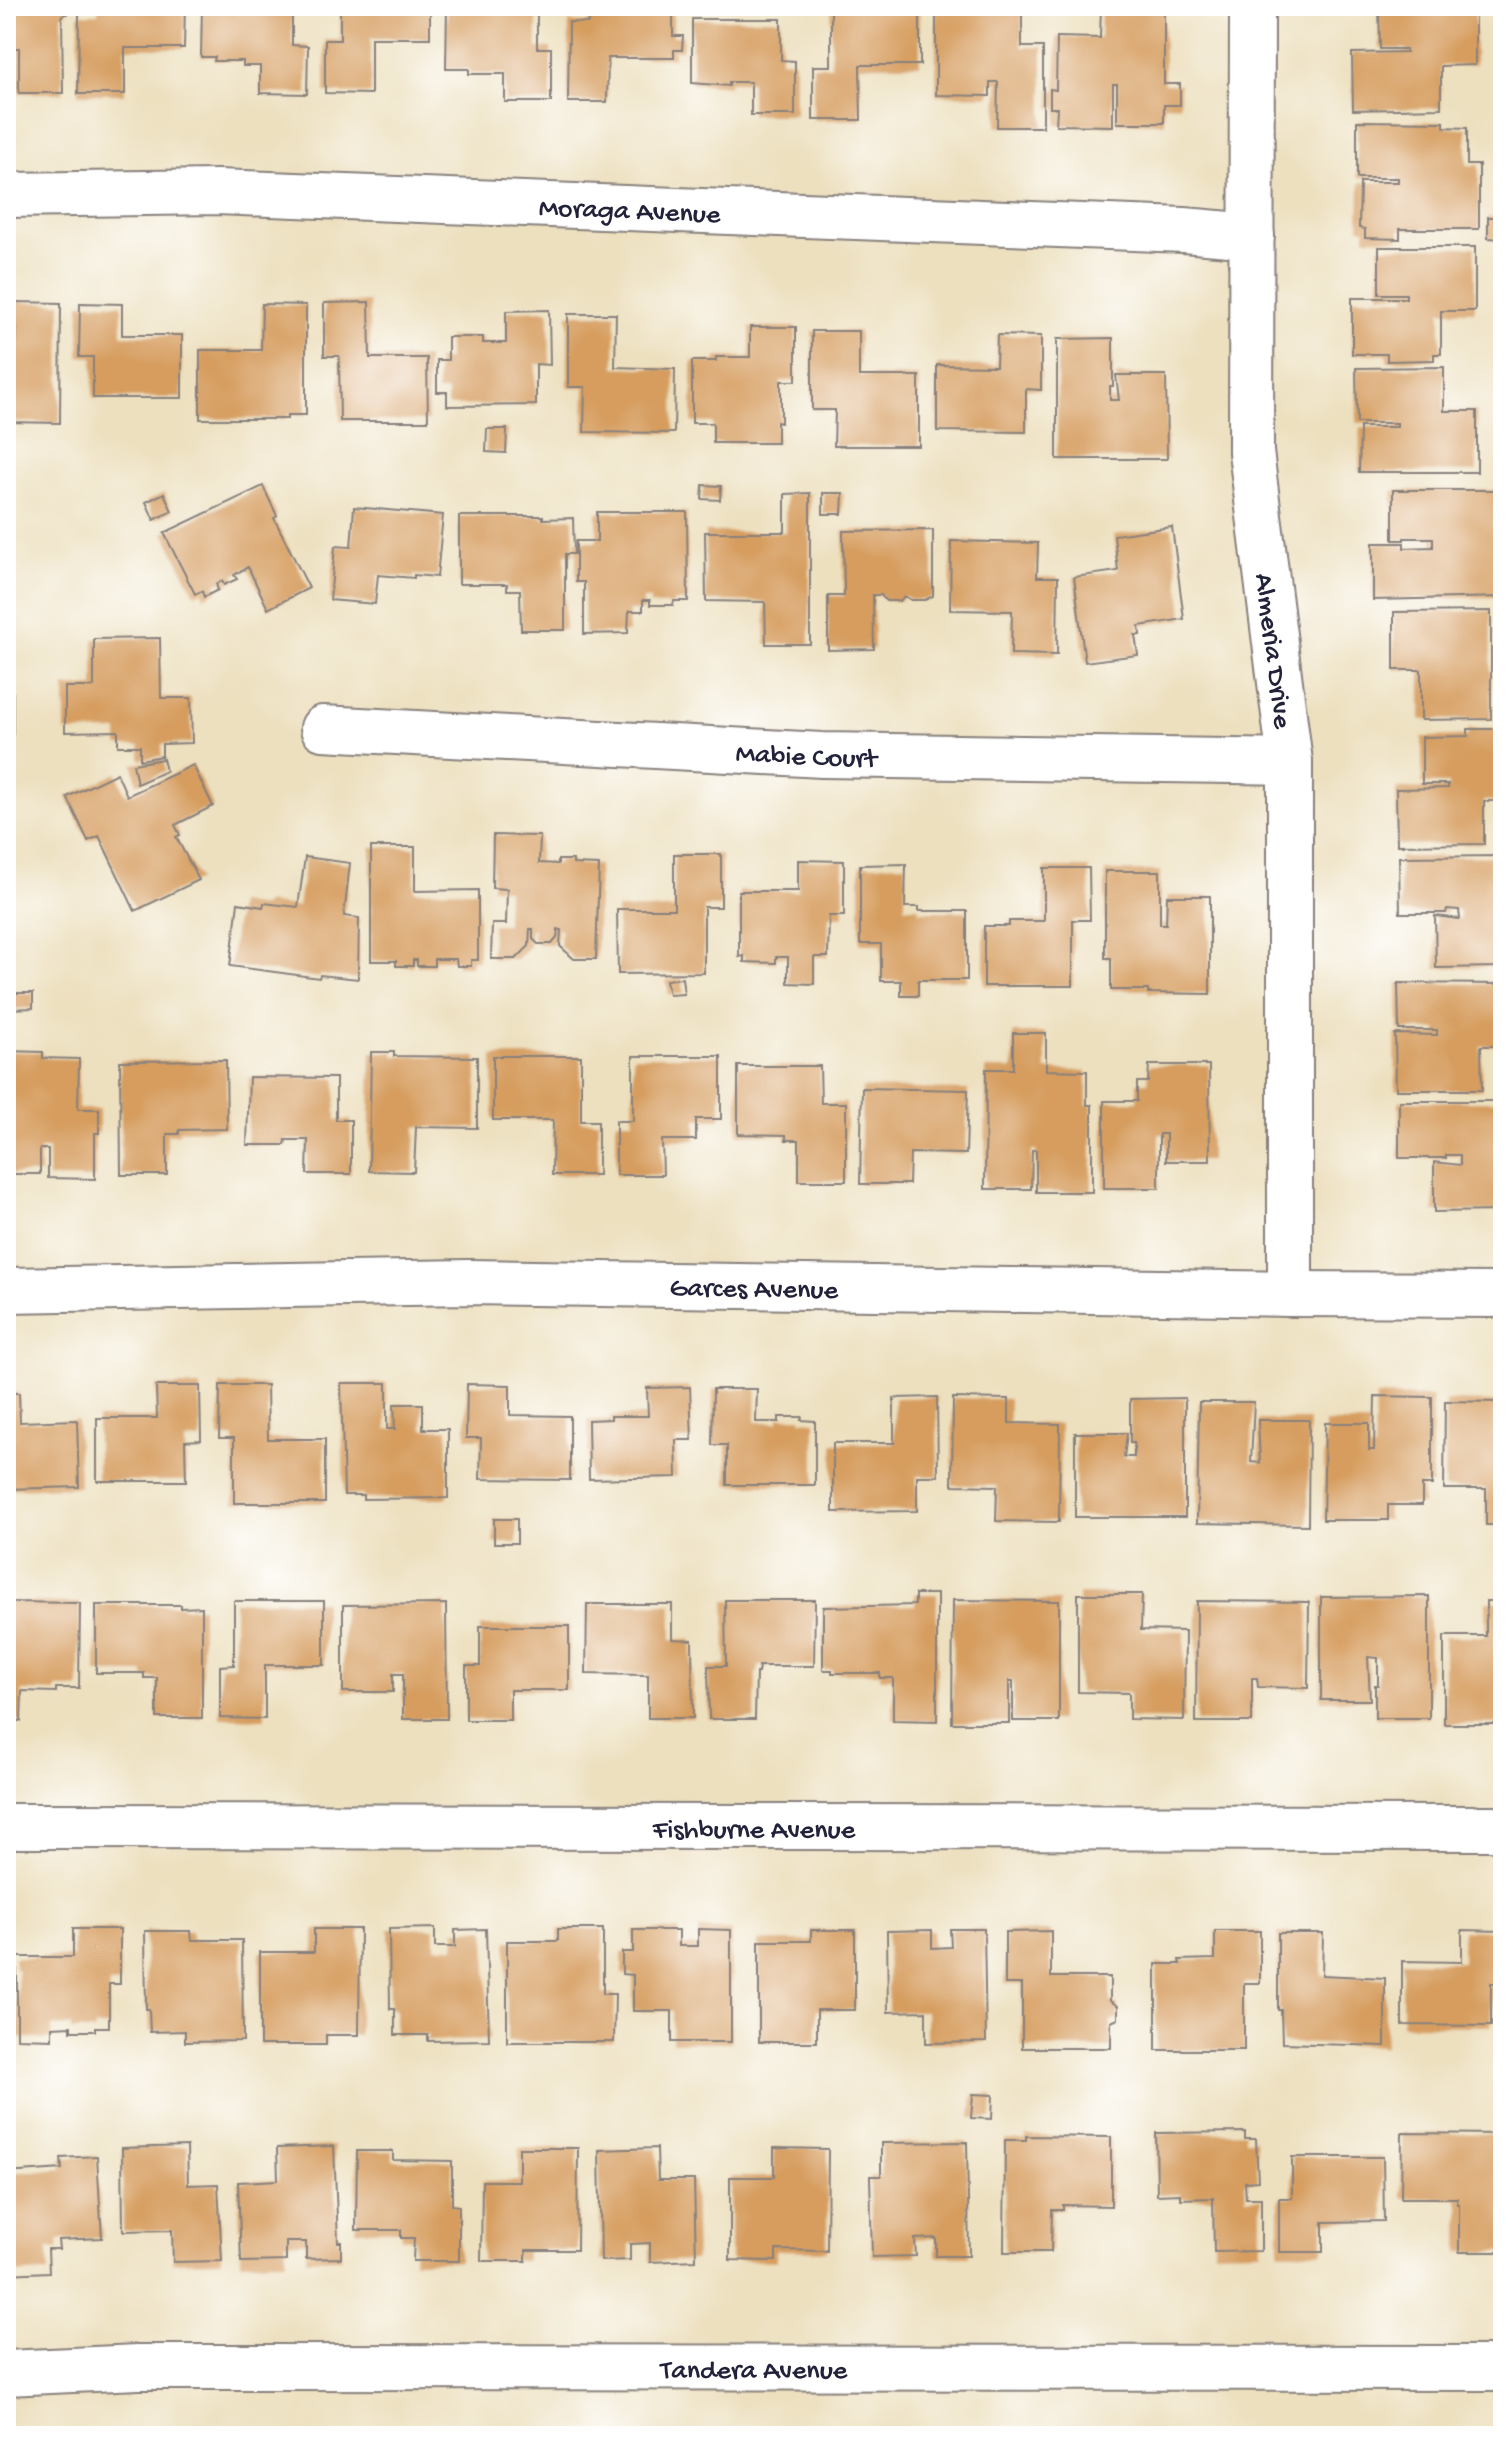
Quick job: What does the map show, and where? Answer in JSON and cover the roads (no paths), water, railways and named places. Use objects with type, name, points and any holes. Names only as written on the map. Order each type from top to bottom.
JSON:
[{"type":"street","name":"Almeria Drive","points":[[1252,6],[1251,452],[1290,762],[1290,1294]]},
{"type":"street","name":"Moraga Avenue","points":[[6,195],[217,192],[1152,229],[1252,236]]},
{"type":"street","name":"Mabie Court","points":[[323,728],[822,755],[1290,762]]},
{"type":"street","name":"Garces Avenue","points":[[6,1290],[468,1282],[1503,1295]]},
{"type":"street","name":"Fishburne Avenue","points":[[6,1826],[1503,1828]]},
{"type":"street","name":"Tandera Avenue","points":[[6,2373],[138,2367],[1503,2368]]}]
